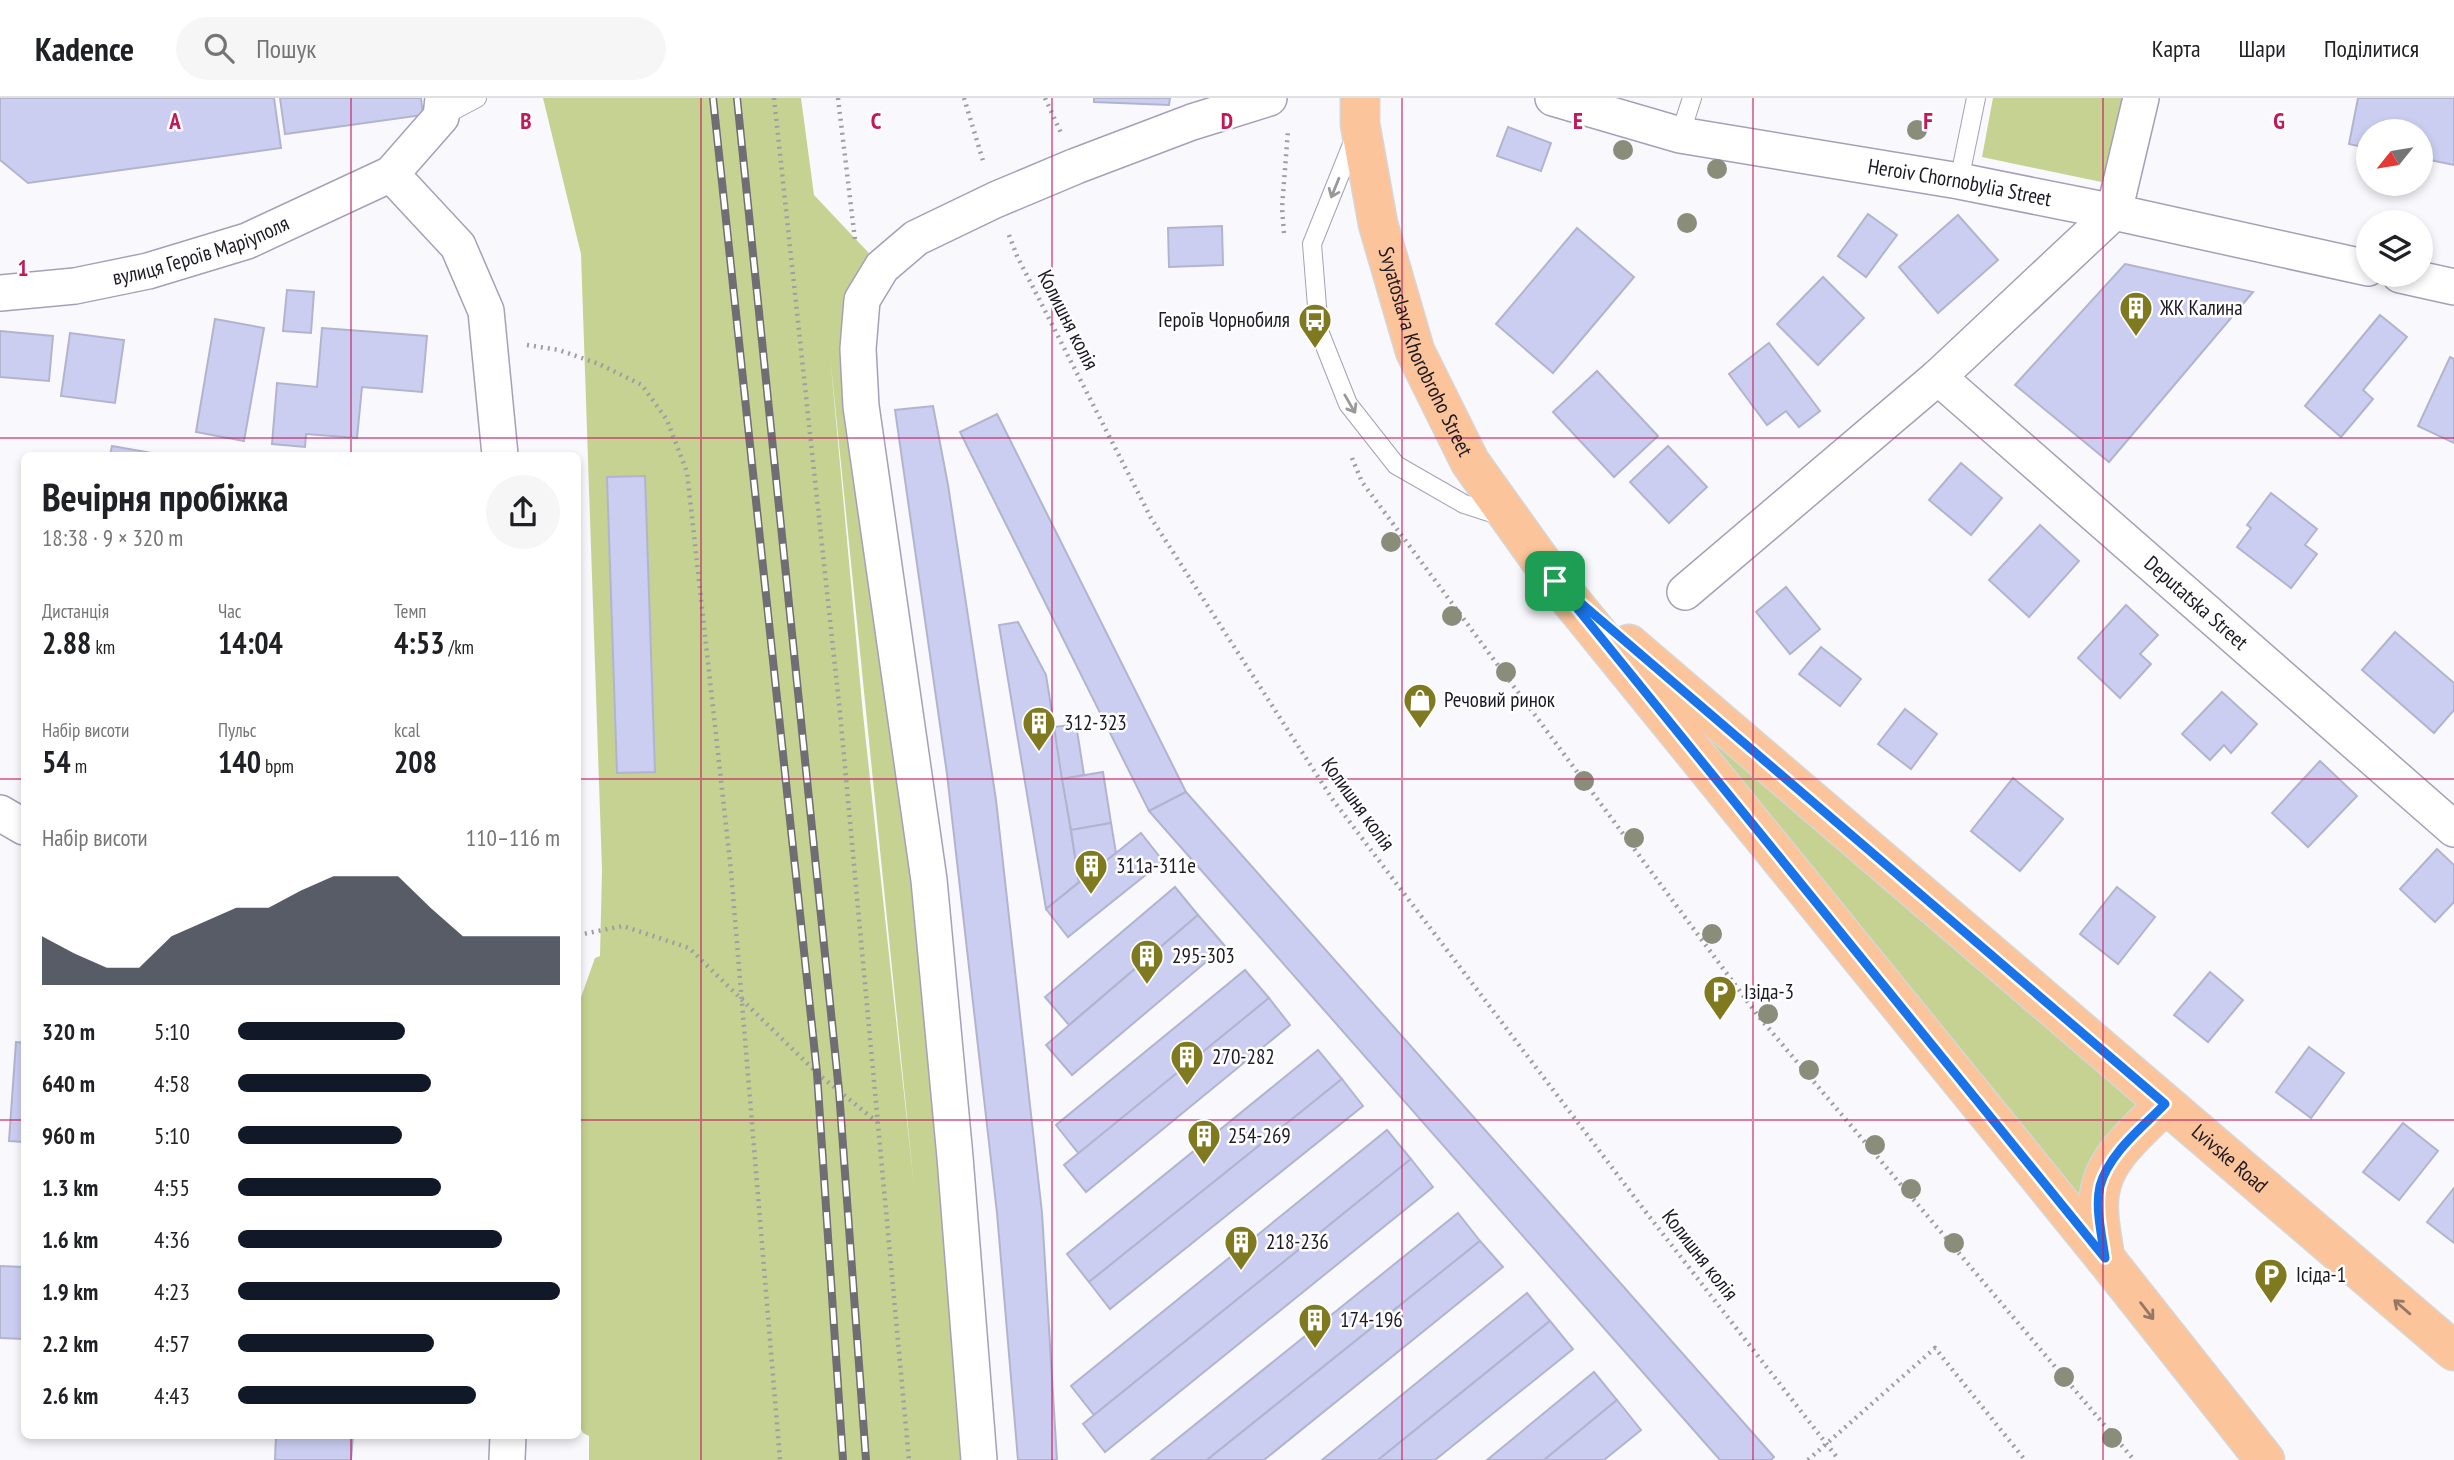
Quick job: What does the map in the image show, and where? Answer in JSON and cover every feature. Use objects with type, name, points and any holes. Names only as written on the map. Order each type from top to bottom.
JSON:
[{"type":"main road","name":"Svyatoslava Khorobroho Street","points":[[1360,111],[1378,224],[1415,351],[1470,462],[1555,581]]},
{"type":"main road","name":"Lvivske Road","points":[[1555,581],[2454,1351]]},
{"type":"main road","points":[[1555,581],[2105,1258],[2265,1460]]},
{"type":"main road","points":[[2105,1258],[2100,1219],[2100,1187],[2112,1161],[2165,1104]]},
{"type":"street","name":"Heroiv Chornobylia Street","points":[[1553,98],[1680,135],[1959,181],[2356,265]]},
{"type":"street","points":[[1685,592],[1938,377],[2114,212],[2141,98]]},
{"type":"street","name":"вулиця Героїв Маріуполя","points":[[0,293],[75,286],[148,271],[247,241],[391,174],[442,108]]},
{"type":"street","points":[[979,1460],[955,1157],[929,880],[861,406],[858,349],[862,300],[882,267],[916,238],[995,200],[1192,122],[1279,112]]},
{"type":"street","points":[[391,174],[458,246],[486,311],[500,452]]},
{"type":"street","points":[[2433,282],[2454,287]]},
{"type":"street","name":"Deputatska Street","points":[[1938,377],[2454,829]]},
{"type":"street","points":[[0,813],[21,825]]},
{"type":"street","points":[[507,1460],[508,1439]]},
{"type":"lane","points":[[442,108],[477,98]]},
{"type":"lane","points":[[1680,135],[1692,98]]},
{"type":"lane","points":[[1959,181],[1976,98]]},
{"type":"lane","points":[[1360,111],[1312,244],[1319,331],[1348,404],[1396,465],[1464,504],[1510,520]]},
{"type":"path","points":[[774,98],[841,726],[909,1460]]},
{"type":"path","points":[[838,98],[862,300]]},
{"type":"path","name":"Колишня колія","points":[[964,98],[995,200],[1017,256],[1151,519],[1333,800],[1645,1211],[1839,1460]]},
{"type":"path","points":[[1279,112],[1285,244]]},
{"type":"path","points":[[486,311],[526,345],[559,350],[599,364],[642,385],[667,420],[687,472],[731,871],[780,1460]]},
{"type":"path","points":[[1352,457],[1362,482],[1759,1017],[2134,1460]]},
{"type":"path","points":[[581,934],[623,926],[689,947],[817,1073],[878,1123]]},
{"type":"path","points":[[1808,1460],[1935,1348],[2025,1460]]},
{"type":"green space","points":[[543,98],[801,98],[814,195],[882,267],[862,300],[979,1460],[589,1460],[589,1436],[581,1429],[581,997],[595,958],[600,956],[602,870],[581,254]],"holes":[[[830,355],[914,1186],[863,714]]]},
{"type":"green space","points":[[1993,98],[2127,98],[2111,184],[1982,157]]},
{"type":"green space","points":[[1555,581],[2165,1104],[2128,1142],[2105,1258]]},
{"type":"building","points":[[0,98],[274,98],[281,148],[28,183],[0,160]]},
{"type":"building","points":[[280,98],[421,98],[423,115],[285,134]]},
{"type":"building","points":[[1094,98],[1170,98],[1169,105],[1094,102]]},
{"type":"building","points":[[2358,98],[2454,98],[2454,165],[2433,161],[2433,119],[2356,119],[2356,145],[2349,144]]},
{"type":"building","points":[[1508,127],[1551,143],[1541,171],[1497,156]]},
{"type":"building","points":[[1868,214],[1897,235],[1866,277],[1838,256]]},
{"type":"building","points":[[1958,215],[1998,260],[1938,313],[1899,267]]},
{"type":"building","points":[[1222,226],[1223,265],[1169,267],[1168,228]]},
{"type":"building","points":[[1577,228],[1634,277],[1553,373],[1496,324]]},
{"type":"building","name":"ЖК Калина","points":[[2125,264],[2253,292],[2109,462],[2015,385]]},
{"type":"building","points":[[1823,277],[1864,318],[1818,365],[1777,324]]},
{"type":"building","points":[[287,290],[314,292],[311,333],[283,331]]},
{"type":"building","points":[[2380,315],[2407,337],[2363,390],[2373,399],[2341,437],[2305,406]]},
{"type":"building","points":[[215,319],[264,328],[244,441],[196,432]]},
{"type":"building","points":[[322,328],[427,336],[422,392],[362,387],[357,438],[306,434],[305,447],[272,444],[277,383],[317,387]]},
{"type":"building","points":[[0,331],[53,336],[49,381],[0,377]]},
{"type":"building","points":[[70,333],[124,340],[115,403],[61,396]]},
{"type":"building","points":[[1769,343],[1820,411],[1799,427],[1786,411],[1767,425],[1729,374]]},
{"type":"building","points":[[2450,357],[2454,359],[2454,443],[2418,426]]},
{"type":"building","points":[[1597,371],[1658,436],[1614,477],[1553,412]]},
{"type":"building","points":[[933,406],[948,485],[996,800],[1042,1213],[1057,1460],[1018,1460],[997,1213],[947,774],[895,410]]},
{"type":"building","points":[[997,414],[1186,792],[1149,811],[960,432]]},
{"type":"building","points":[[112,446],[146,452],[111,452]]},
{"type":"building","points":[[1668,446],[1707,487],[1669,523],[1630,482]]},
{"type":"building","points":[[1961,463],[2002,498],[1971,535],[1929,500]]},
{"type":"building","points":[[645,476],[655,772],[617,773],[607,477]]},
{"type":"building","points":[[2271,493],[2317,529],[2305,545],[2317,554],[2291,588],[2237,547],[2251,528],[2247,525]]},
{"type":"building","points":[[2040,525],[2079,561],[2029,617],[1989,580]]},
{"type":"building","points":[[1786,587],[1820,629],[1790,654],[1756,612]]},
{"type":"building","points":[[2126,605],[2158,635],[2140,654],[2151,664],[2120,698],[2078,658]]},
{"type":"building","name":"312-323","points":[[1018,622],[1046,675],[1079,882],[1046,909],[999,625]]},
{"type":"building","points":[[2395,632],[2454,683],[2454,710],[2434,733],[2362,670]]},
{"type":"building","points":[[1821,647],[1861,679],[1840,706],[1799,674]]},
{"type":"building","points":[[2222,692],[2257,724],[2231,753],[2224,745],[2210,760],[2182,734]]},
{"type":"building","points":[[1905,709],[1937,734],[1911,769],[1878,744]]},
{"type":"building","points":[[1076,724],[1084,775],[1062,779],[1054,727]]},
{"type":"building","points":[[2320,761],[2357,796],[2308,847],[2272,813]]},
{"type":"building","points":[[1103,772],[1111,823],[1071,830],[1062,779]]},
{"type":"building","points":[[2013,778],[2063,819],[2020,871],[1971,831]]},
{"type":"building","points":[[1186,792],[1774,1457],[1771,1460],[1720,1460],[1149,811]]},
{"type":"building","points":[[1111,823],[1116,853],[1079,882],[1071,830]]},
{"type":"building","name":"311а-311е","points":[[1141,833],[1163,861],[1068,937],[1046,909]]},
{"type":"building","points":[[2437,849],[2454,865],[2454,902],[2435,922],[2400,889]]},
{"type":"building","points":[[1175,887],[1198,915],[1069,1025],[1045,997]]},
{"type":"building","points":[[2117,887],[2155,917],[2118,964],[2080,934]]},
{"type":"building","name":"295-303","points":[[1198,915],[1225,946],[1072,1075],[1046,1045]]},
{"type":"building","points":[[1245,970],[1269,998],[1079,1154],[1056,1125]]},
{"type":"building","points":[[2210,972],[2243,1000],[2208,1042],[2174,1015]]},
{"type":"building","name":"270-282","points":[[1269,998],[1290,1025],[1086,1192],[1064,1165]]},
{"type":"building","points":[[16,1042],[21,1043],[21,1142],[9,1141]]},
{"type":"building","points":[[2309,1047],[2344,1073],[2311,1118],[2276,1092]]},
{"type":"building","name":"254-269","points":[[1318,1050],[1342,1079],[1089,1282],[1067,1254]]},
{"type":"building","points":[[1342,1079],[1363,1106],[1110,1309],[1089,1282]]},
{"type":"building","points":[[2403,1123],[2438,1151],[2399,1200],[2363,1172]]},
{"type":"building","name":"218-236","points":[[1387,1130],[1411,1159],[1094,1415],[1071,1386]]},
{"type":"building","points":[[1411,1159],[1433,1187],[1105,1452],[1083,1424]]},
{"type":"building","points":[[2454,1188],[2454,1243],[2427,1222]]},
{"type":"building","name":"174-196","points":[[1458,1213],[1480,1241],[1207,1460],[1151,1460]]},
{"type":"building","points":[[1480,1241],[1503,1267],[1264,1460],[1207,1460]]},
{"type":"building","points":[[0,1266],[21,1267],[21,1339],[0,1338]]},
{"type":"building","points":[[1527,1293],[1550,1321],[1378,1460],[1322,1460]]},
{"type":"building","points":[[1550,1321],[1573,1349],[1435,1460],[1378,1460]]},
{"type":"building","points":[[1594,1372],[1617,1400],[1544,1460],[1487,1460]]},
{"type":"building","points":[[1617,1400],[1641,1430],[1604,1460],[1544,1460]]},
{"type":"building","points":[[276,1439],[353,1439],[351,1460],[275,1460]]},
{"type":"railway","points":[[713,98],[817,1073],[843,1460]]},
{"type":"railway","points":[[737,98],[839,1091],[866,1460]]},
{"type":"place","name":"ЖК Калина","points":[[2136,338]]},
{"type":"place","name":"Героїв Чорнобиля","points":[[1315,350]]},
{"type":"place","name":"Речовий ринок","points":[[1420,730]]},
{"type":"place","name":"312-323","points":[[1039,753]]},
{"type":"place","name":"311а-311е","points":[[1091,896]]},
{"type":"place","name":"295-303","points":[[1147,986]]},
{"type":"place","name":"Ізіда-3","points":[[1720,1022]]},
{"type":"place","name":"270-282","points":[[1187,1087]]},
{"type":"place","name":"254-269","points":[[1204,1166]]},
{"type":"place","name":"218-236","points":[[1241,1272]]},
{"type":"place","name":"Ісіда-1","points":[[2271,1305]]},
{"type":"place","name":"174-196","points":[[1315,1350]]},
{"type":"route","points":[[1555,581],[2165,1104],[2112,1161],[2100,1187],[2100,1219],[2105,1258],[1555,581]]}]
